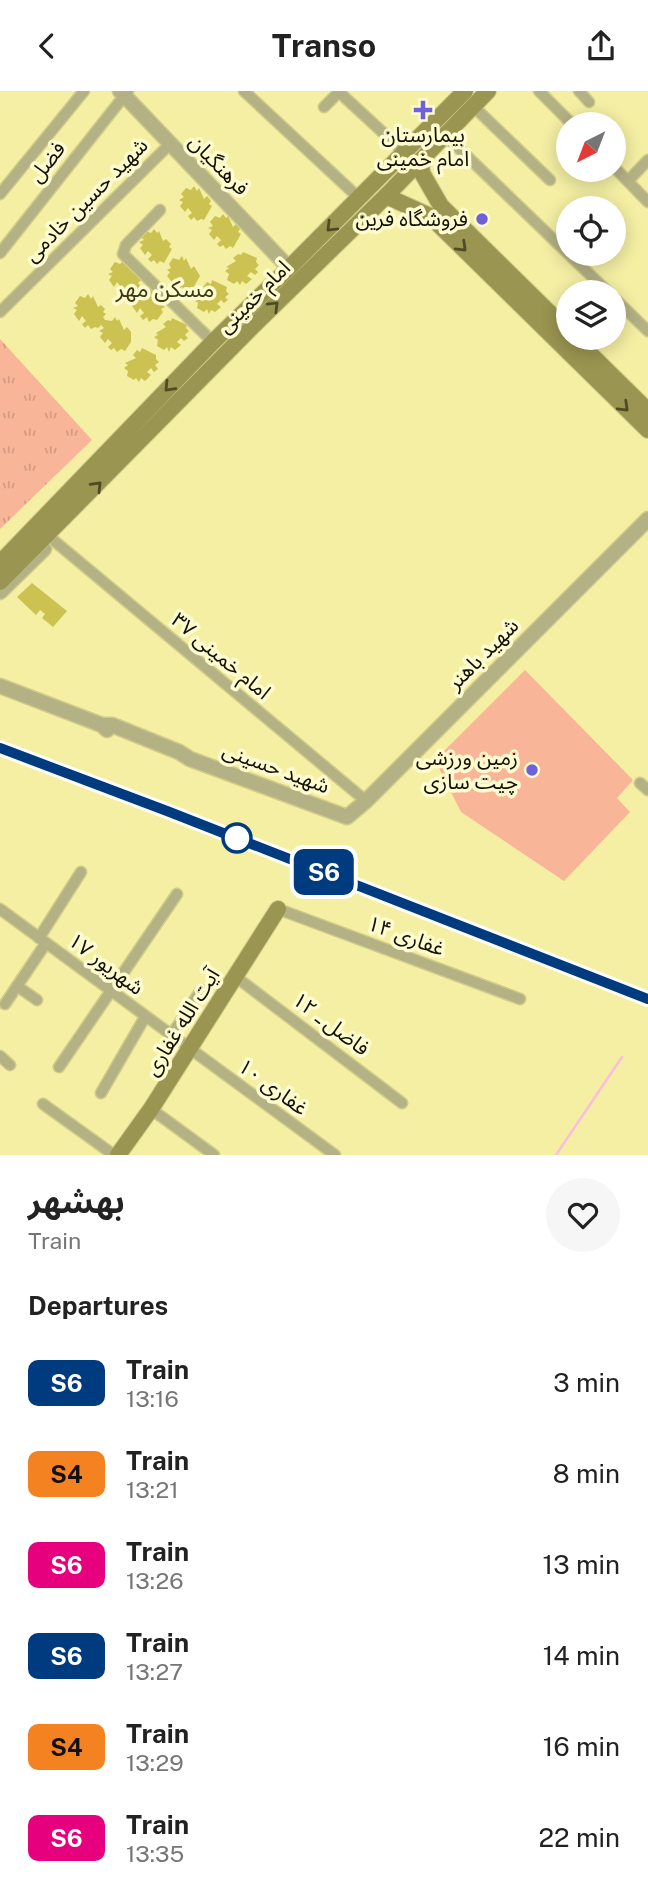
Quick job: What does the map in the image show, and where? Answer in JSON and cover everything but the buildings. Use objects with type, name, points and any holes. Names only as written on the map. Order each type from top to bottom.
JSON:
[{"type":"main road","name":"امام خمینی","points":[[49,528],[212,342],[465,91]]},
{"type":"main road","name":"امام خمینی","points":[[49,528],[386,196],[488,91]]},
{"type":"main road","points":[[421,160],[422,173],[436,211],[648,430]]},
{"type":"main road","points":[[386,196],[436,211],[556,320]]},
{"type":"main road","points":[[240,315],[252,327]]},
{"type":"main road","points":[[586,350],[648,411]]},
{"type":"main road","points":[[0,563],[49,528]]},
{"type":"main road","points":[[0,582],[49,528]]},
{"type":"main road","name":"آیت الله غفاری","points":[[116,1155],[151,1109],[278,909]]},
{"type":"street","points":[[0,194],[84,91]]},
{"type":"street","points":[[244,91],[359,198]]},
{"type":"street","points":[[539,91],[560,112]]},
{"type":"street","points":[[579,91],[589,102]]},
{"type":"street","name":"فرهنگیان","points":[[124,92],[170,145],[289,268]]},
{"type":"street","name":"فضل","points":[[0,253],[124,92]]},
{"type":"street","points":[[324,107],[339,92],[404,152]]},
{"type":"street","points":[[473,106],[550,180]]},
{"type":"street","points":[[445,135],[596,280]]},
{"type":"street","name":"شهید حسین خادمی","points":[[0,312],[170,145]]},
{"type":"street","points":[[648,160],[628,181],[648,202]]},
{"type":"street","points":[[160,210],[126,245],[123,254],[212,342]]},
{"type":"street","points":[[626,310],[648,331]]},
{"type":"street","name":"شهید باهنر","points":[[347,817],[648,519]]},
{"type":"street","points":[[0,554],[32,522],[49,528],[0,592]]},
{"type":"street","name":"امام خمینی ۳۷","points":[[49,528],[366,801]]},
{"type":"street","name":"شهید حسینی","points":[[0,686],[102,725],[111,733],[176,759],[190,759],[347,817]]},
{"type":"street","points":[[5,1004],[81,872]]},
{"type":"street","points":[[59,1067],[177,894]]},
{"type":"street","name":"۱۷ شهریور","points":[[0,909],[189,1050]]},
{"type":"street","name":"غفاری ۱۴","points":[[278,909],[520,999]]},
{"type":"street","name":"فاضل ـ ۱۲","points":[[236,977],[402,1103]]},
{"type":"street","points":[[17,986],[37,1000]]},
{"type":"street","points":[[171,1037],[201,990]]},
{"type":"street","points":[[102,1093],[145,1017]]},
{"type":"street","name":"غفاری ۱۰","points":[[189,1050],[335,1155]]},
{"type":"street","points":[[0,1056],[10,1065]]},
{"type":"street","points":[[43,1104],[116,1155]]},
{"type":"street","points":[[151,1109],[214,1155]]},
{"type":"green space","points":[[0,339],[92,440],[0,529]]},
{"type":"green space","name":"زمین ورزشی چیت سازی","points":[[525,670],[633,780],[617,798],[630,812],[564,881],[461,812],[435,760]]},
{"type":"waterway","points":[[556,1155],[622,1057]]},
{"type":"railway","points":[[0,748],[648,999]]},
{"type":"train","name":"S6","points":[[0,748],[648,999]]},
{"type":"place","name":"بیمارستان امام خمینی","points":[[423,110]]},
{"type":"place","name":"فروشگاه فرین","points":[[482,219]]},
{"type":"place","name":"زمین ورزشی چیت سازی","points":[[532,770]]},
{"type":"district","name":"مسکن مهر","points":[[165,289]]}]
